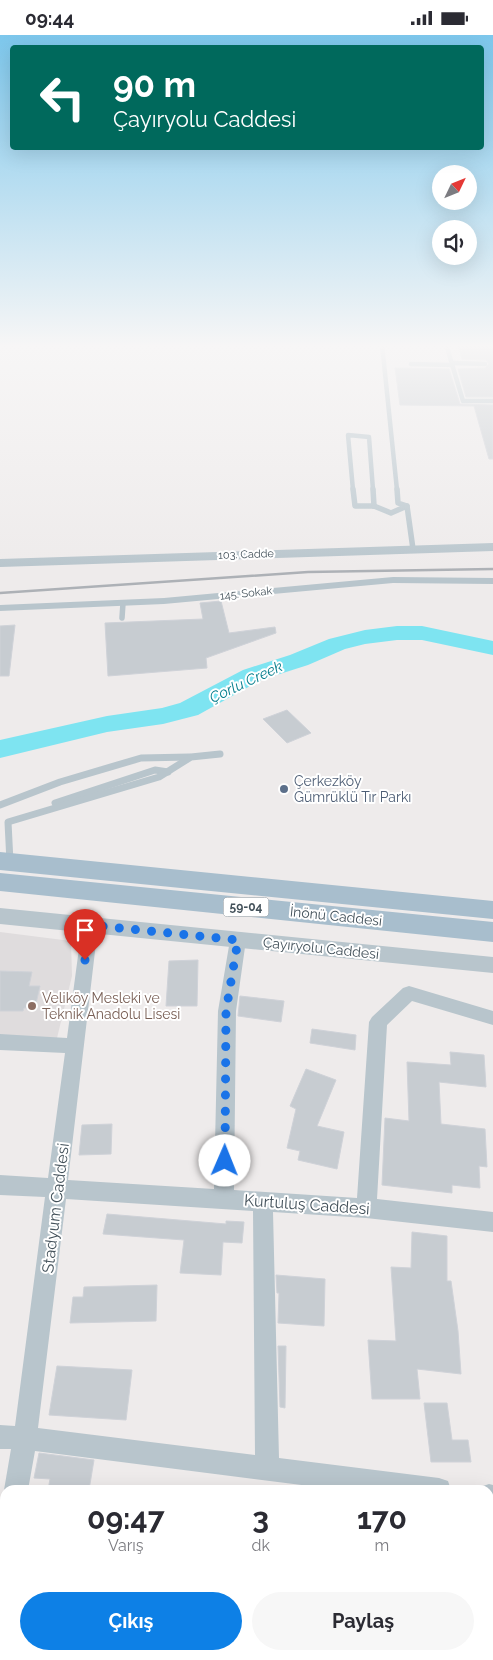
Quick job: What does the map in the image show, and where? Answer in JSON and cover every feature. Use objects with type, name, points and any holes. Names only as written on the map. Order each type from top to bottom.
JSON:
[{"type":"main road","name":"59-04","points":[[3,868],[493,910]]},
{"type":"main road","name":"İnönü Caddesi","points":[[3,868],[493,932]]},
{"type":"street","name":"103. Cadde","points":[[0,563],[493,547]]},
{"type":"street","name":"145. Sokak","points":[[0,608],[164,601],[393,580],[493,581]]},
{"type":"street","name":"Çayıryolu Caddesi","points":[[0,916],[493,965]]},
{"type":"street","name":"Stadyum Caddesi","points":[[17,1485],[25,1438],[90,925]]},
{"type":"street","points":[[224,1199],[226,1011],[238,940]]},
{"type":"street","points":[[366,1208],[378,1022],[409,993],[493,1018]]},
{"type":"street","points":[[0,1042],[75,1045]]},
{"type":"street","name":"Kurtuluş Caddesi","points":[[0,1185],[366,1208],[493,1222]]},
{"type":"street","points":[[263,1201],[267,1469]]},
{"type":"street","points":[[0,1437],[25,1438],[399,1485]]},
{"type":"lane","points":[[390,420],[398,503],[407,506]]},
{"type":"lane","points":[[374,507],[368,437],[348,435],[355,506],[374,507],[391,513],[407,506]]},
{"type":"lane","points":[[407,506],[413,549]]},
{"type":"lane","points":[[122,618],[123,603]]},
{"type":"lane","points":[[0,805],[60,782],[140,758],[191,757],[220,754]]},
{"type":"lane","points":[[3,868],[8,822],[159,777],[191,757]]},
{"type":"shaded area","name":"Veliköy Mesleki ve Teknik Anadolu Lisesi","points":[[0,932],[71,941],[72,976],[57,1038],[0,1036]]},
{"type":"building","points":[[478,420],[493,420],[493,459],[489,459]]},
{"type":"building","points":[[221,601],[229,633],[275,627],[276,633],[206,658],[207,668],[108,676],[105,623],[203,619],[200,603]]},
{"type":"building","points":[[15,625],[9,676],[0,676],[0,626]]},
{"type":"building","points":[[287,710],[311,733],[287,743],[263,719]]},
{"type":"building","points":[[198,960],[197,1006],[166,1006],[169,961]]},
{"type":"building","points":[[0,971],[32,972],[29,986],[40,986],[35,1008],[24,1008],[23,1011],[0,1011]]},
{"type":"building","points":[[240,996],[284,1001],[281,1022],[238,1016]]},
{"type":"building","points":[[312,1029],[356,1035],[355,1050],[310,1043]]},
{"type":"building","points":[[450,1052],[484,1055],[486,1087],[439,1082],[441,1124],[485,1129],[487,1167],[479,1166],[480,1188],[452,1185],[452,1193],[382,1185],[385,1118],[409,1121],[407,1062],[451,1065]]},
{"type":"building","points":[[306,1069],[336,1080],[317,1126],[344,1132],[337,1169],[298,1160],[300,1151],[287,1148],[296,1109],[290,1106]]},
{"type":"building","points":[[112,1124],[111,1154],[79,1155],[82,1125]]},
{"type":"building","points":[[107,1214],[226,1224],[226,1221],[244,1222],[242,1243],[223,1242],[221,1275],[180,1273],[184,1240],[103,1234]]},
{"type":"building","points":[[412,1232],[447,1236],[447,1281],[451,1281],[458,1331],[461,1374],[417,1369],[420,1399],[372,1399],[368,1340],[396,1341],[391,1267],[411,1268]]},
{"type":"building","points":[[276,1275],[325,1279],[324,1326],[278,1323],[279,1293],[277,1293]]},
{"type":"building","points":[[157,1285],[156,1321],[70,1323],[73,1297],[83,1297],[84,1287]]},
{"type":"building","points":[[278,1346],[286,1346],[285,1408],[280,1407]]},
{"type":"building","points":[[57,1366],[132,1370],[126,1420],[49,1415]]},
{"type":"building","points":[[424,1403],[447,1403],[452,1440],[468,1440],[471,1462],[431,1462]]},
{"type":"building","points":[[39,1453],[94,1460],[90,1485],[49,1485],[50,1479],[34,1478]]},
{"type":"waterway","name":"Çorlu Creek","points":[[0,749],[107,724],[163,716],[189,709],[252,675],[299,660],[337,644],[365,637],[397,633],[422,633],[493,648]]},
{"type":"railway","points":[[0,593],[308,572],[493,569]]},
{"type":"place","name":"Çerkezköy Gümrüklü Tır Parkı","points":[[284,789]]},
{"type":"place","name":"Veliköy Mesleki ve Teknik Anadolu Lisesi","points":[[32,1006]]},
{"type":"route","points":[[85,960],[90,925],[238,940],[226,1011],[225,1161]]}]
